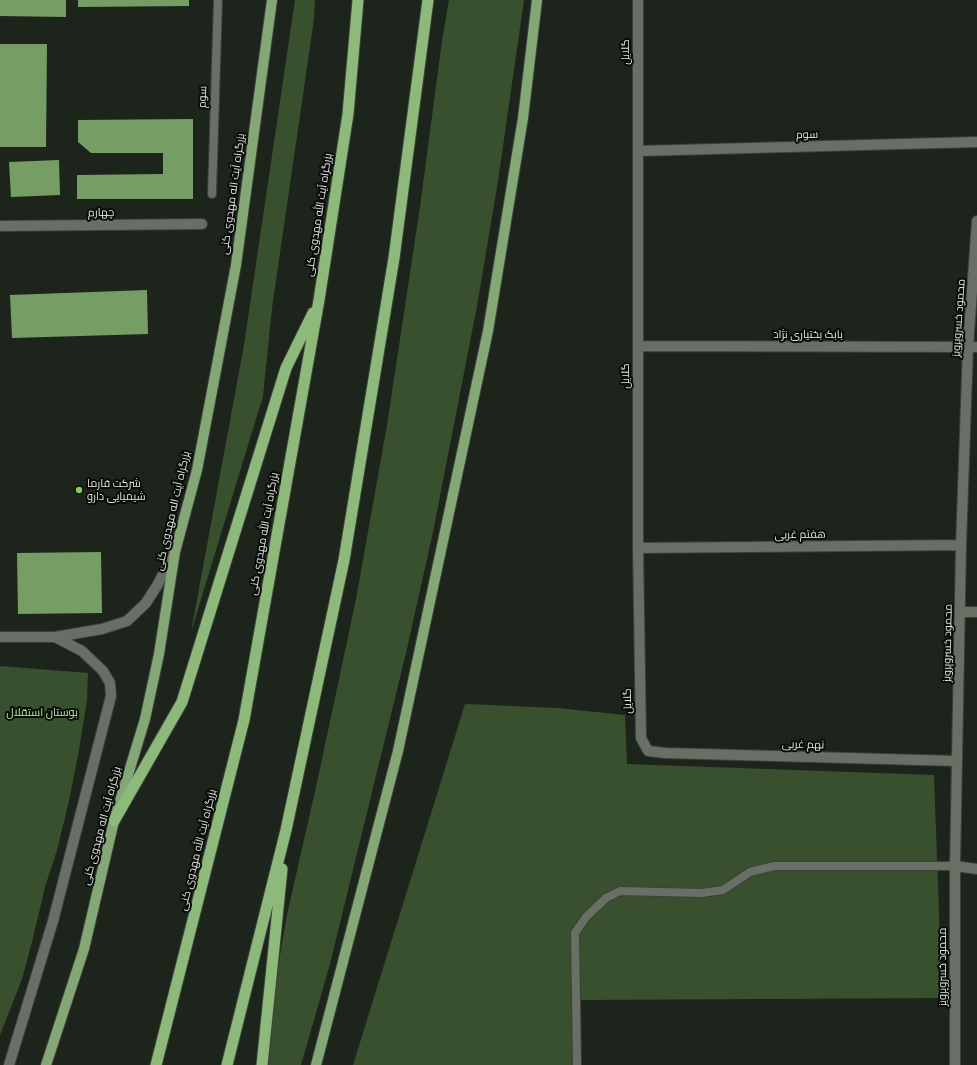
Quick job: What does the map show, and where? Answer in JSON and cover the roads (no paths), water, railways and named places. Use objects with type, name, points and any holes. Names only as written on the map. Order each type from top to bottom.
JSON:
[{"type":"highway","name":"بزرگراه آیت الله مهدوی کنی","points":[[156,1065],[244,720],[319,300],[348,114],[358,0]]},
{"type":"highway","points":[[227,1065],[286,830],[344,560],[394,258],[428,0]]},
{"type":"highway","points":[[114,821],[182,702],[286,368],[319,300]]},
{"type":"highway","points":[[262,1065],[286,830]]},
{"type":"main road","name":"بزرگراه آیت اله مهدوی کنی","points":[[46,1065],[84,949],[114,821],[147,712],[159,654],[175,552],[197,470],[236,265],[272,0]]},
{"type":"main road","points":[[316,1065],[398,751],[488,331],[523,118],[537,0]]},
{"type":"street","name":"گلایل","points":[[638,0],[638,548],[641,738],[648,751]]},
{"type":"street","name":"سوم","points":[[638,151],[977,142]]},
{"type":"street","name":"محمود خسروپرویز","points":[[955,1065],[955,866],[961,545],[973,347],[977,221]]},
{"type":"street","name":"چهارم","points":[[0,226],[202,224]]},
{"type":"street","name":"بابک بختیاری نژاد","points":[[638,346],[973,347]]},
{"type":"street","name":"هفتم غربی","points":[[638,548],[961,545]]},
{"type":"street","points":[[0,637],[55,637],[102,629],[127,621],[146,602],[158,584],[175,552]]},
{"type":"street","points":[[960,612],[977,612]]},
{"type":"street","points":[[10,1065],[53,921],[111,696],[110,683],[103,671],[82,652],[55,637]]},
{"type":"street","name":"نهم غربی","points":[[648,751],[673,754],[957,761]]},
{"type":"street","points":[[955,866],[977,869]]},
{"type":"lane","name":"سوم","points":[[212,194],[218,0]]},
{"type":"lane","points":[[577,1065],[576,933],[586,917],[606,898],[620,891],[702,893],[723,890],[750,872],[774,866],[955,866]]},
{"type":"place","name":"شرکت فارما شیمیایی دارو","points":[[79,490]]},
{"type":"park label","name":"بوستان استقلال","points":[[42,713]]}]
